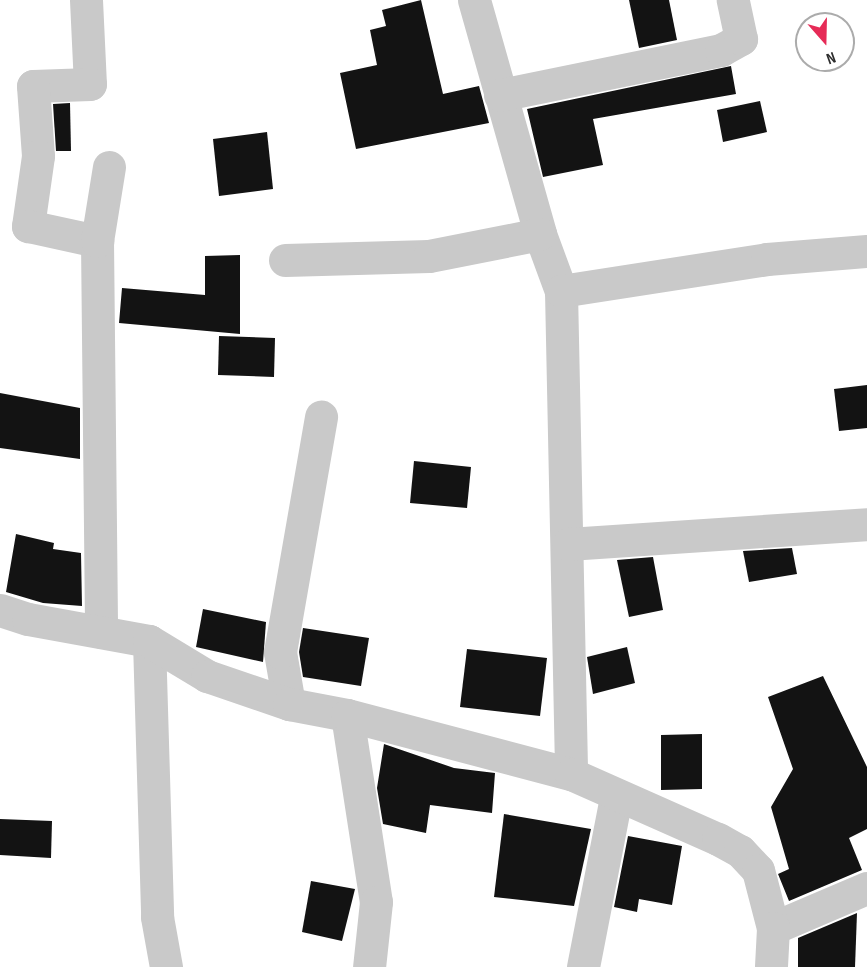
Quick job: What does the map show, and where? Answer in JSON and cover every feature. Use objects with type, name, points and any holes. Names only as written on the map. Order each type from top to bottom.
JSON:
[{"type":"street","points":[[86,0],[90,84],[33,86],[38,156],[28,226],[97,241]]},
{"type":"street","points":[[474,0],[540,234],[561,291],[571,774]]},
{"type":"street","points":[[500,95],[721,50],[741,39],[733,0]]},
{"type":"street","points":[[101,632],[97,241],[109,166]]},
{"type":"street","points":[[285,260],[429,256],[540,234]]},
{"type":"street","points":[[561,291],[767,260],[867,251]]},
{"type":"street","points":[[289,704],[280,652],[321,417]]},
{"type":"street","points":[[568,544],[867,524]]},
{"type":"street","points":[[0,610],[149,641],[207,676],[289,704],[347,714],[571,774],[616,797],[740,851],[758,870],[773,928],[771,967]]},
{"type":"street","points":[[149,641],[157,917],[166,967]]},
{"type":"street","points":[[347,714],[376,902],[369,967]]},
{"type":"street","points":[[583,967],[616,797]]},
{"type":"street","points":[[773,928],[867,888]]},
{"type":"building","points":[[421,0],[443,94],[479,86],[489,123],[356,149],[340,73],[377,65],[370,30],[386,26],[382,10]]},
{"type":"building","points":[[629,0],[669,0],[677,40],[639,48]]},
{"type":"building","points":[[731,66],[736,94],[593,119],[603,165],[543,177],[527,109]]},
{"type":"building","points":[[760,101],[767,132],[723,142],[717,110]]},
{"type":"building","points":[[70,103],[71,151],[56,151],[53,104]]},
{"type":"building","points":[[267,132],[273,189],[219,196],[213,139]]},
{"type":"building","points":[[240,255],[240,334],[119,323],[122,288],[205,295],[205,256]]},
{"type":"building","points":[[219,336],[275,338],[274,377],[218,375]]},
{"type":"building","points":[[867,385],[867,428],[839,431],[834,389]]},
{"type":"building","points":[[0,393],[80,408],[80,459],[0,448]]},
{"type":"building","points":[[414,461],[471,467],[467,508],[410,503]]},
{"type":"building","points":[[16,534],[54,543],[53,549],[81,553],[82,606],[43,603],[6,592]]},
{"type":"building","points":[[792,548],[797,574],[749,582],[743,551]]},
{"type":"building","points":[[653,557],[663,610],[629,617],[617,560]]},
{"type":"building","points":[[203,609],[266,622],[263,662],[196,647]]},
{"type":"building","points":[[303,628],[369,638],[361,686],[303,677],[299,652]]},
{"type":"building","points":[[627,647],[635,683],[593,694],[587,657]]},
{"type":"building","points":[[467,649],[547,658],[540,716],[460,707]]},
{"type":"building","points":[[823,676],[867,767],[867,829],[849,838],[862,870],[789,901],[778,874],[789,869],[771,807],[793,769],[768,697]]},
{"type":"building","points":[[702,734],[702,789],[661,790],[661,735]]},
{"type":"building","points":[[384,744],[454,768],[495,773],[492,813],[430,805],[426,833],[383,824],[377,788]]},
{"type":"building","points":[[504,814],[591,829],[574,906],[494,897]]},
{"type":"building","points":[[0,819],[52,821],[51,858],[0,855]]},
{"type":"building","points":[[628,836],[682,846],[672,905],[639,899],[637,912],[614,907]]},
{"type":"building","points":[[311,881],[355,889],[342,941],[302,932]]},
{"type":"building","points":[[857,913],[855,967],[798,967],[798,938]]}]
